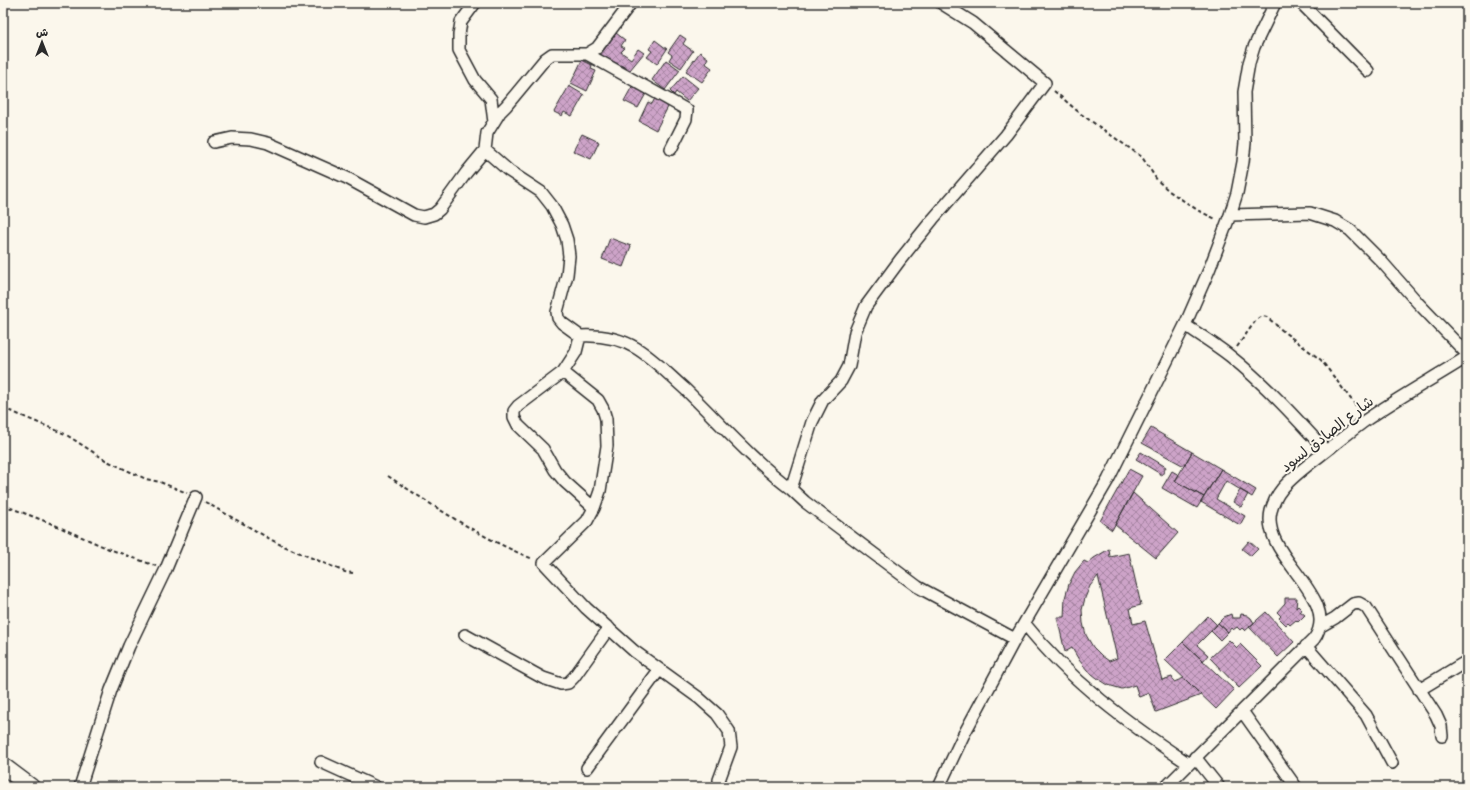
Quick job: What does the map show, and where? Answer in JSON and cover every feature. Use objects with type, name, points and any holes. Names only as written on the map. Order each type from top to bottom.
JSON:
[{"type":"street","points":[[475,3],[461,22],[459,50],[475,80],[491,99],[494,122]]},
{"type":"street","points":[[214,142],[232,138],[251,139],[268,143],[347,178],[414,215],[424,217],[434,214],[440,209],[466,172],[485,150],[487,133],[500,112],[545,60],[552,54],[586,54],[597,48],[631,3]]},
{"type":"street","points":[[791,489],[812,422],[823,400],[841,381],[849,366],[855,332],[866,306],[900,260],[933,219],[1006,135],[1045,83],[973,23],[941,3]]},
{"type":"street","points":[[939,787],[963,736],[1015,639],[1108,480],[1185,325],[1229,220],[1237,193],[1244,162],[1244,92],[1246,74],[1254,47],[1275,3]]},
{"type":"street","points":[[1301,3],[1368,71]]},
{"type":"street","points":[[586,54],[687,110],[686,119],[671,150]]},
{"type":"street","points":[[485,150],[509,170],[541,192],[552,206],[562,225],[568,240],[569,256],[567,275],[557,312],[558,318],[562,323],[580,336],[605,337],[618,340],[635,348],[653,361],[700,404],[769,472],[805,502],[918,587],[1015,639]]},
{"type":"street","points":[[1229,220],[1310,213],[1335,221],[1350,230],[1382,262],[1467,355]]},
{"type":"street","points":[[1185,325],[1231,356],[1289,411],[1326,451]]},
{"type":"street","points":[[580,336],[576,352],[563,372],[518,406],[514,412],[514,418],[518,425],[543,448],[555,470],[594,508]]},
{"type":"street","name":"شارع الصادق لسود","points":[[1321,626],[1316,601],[1275,539],[1270,523],[1271,511],[1276,498],[1282,489],[1312,461],[1367,420],[1467,355]]},
{"type":"street","points":[[563,372],[598,400],[606,419],[606,452],[600,491],[594,508],[587,521],[544,563],[586,608],[634,651],[699,698],[717,714],[729,731],[731,747],[719,780],[721,787]]},
{"type":"street","points":[[80,787],[114,683],[129,646],[166,569],[196,497]]},
{"type":"street","points":[[1166,787],[1314,639],[1321,626],[1335,618],[1353,604],[1359,603],[1366,607],[1376,620],[1436,715],[1441,726],[1442,736]]},
{"type":"street","points":[[1025,624],[1060,664],[1100,700],[1149,737],[1192,760],[1219,787]]},
{"type":"street","points":[[465,635],[543,678],[561,684],[568,683],[574,677],[609,628]]},
{"type":"street","points":[[1306,646],[1366,715],[1392,763]]},
{"type":"street","points":[[1420,690],[1467,661]]},
{"type":"street","points":[[587,768],[659,670]]},
{"type":"street","points":[[1242,711],[1296,787]]},
{"type":"street","points":[[321,762],[376,787]]},
{"type":"street","points":[[3,766],[31,787]]},
{"type":"path","points":[[1045,83],[1081,114],[1142,157],[1157,180],[1169,191],[1199,211],[1229,220]]},
{"type":"path","points":[[1231,356],[1256,320],[1262,316],[1267,317],[1321,360],[1367,420]]},
{"type":"path","points":[[3,408],[65,434],[107,461],[146,479],[160,482],[196,497],[279,544],[345,572],[353,573]]},
{"type":"path","points":[[388,476],[458,521],[507,548],[544,563]]},
{"type":"path","points":[[3,504],[110,549],[166,569]]},
{"type":"building","points":[[616,33],[625,40],[621,46],[625,48],[621,52],[631,59],[638,49],[644,53],[630,70],[600,55]]},
{"type":"building","points":[[680,35],[686,39],[683,44],[693,51],[681,68],[669,60],[672,55],[668,52]]},
{"type":"building","points":[[655,40],[667,49],[657,64],[647,57],[652,51],[649,49]]},
{"type":"building","points":[[700,52],[708,58],[705,63],[712,68],[702,82],[686,71]]},
{"type":"building","points":[[582,60],[592,65],[591,69],[596,71],[587,91],[571,83]]},
{"type":"building","points":[[666,60],[680,70],[665,90],[652,80]]},
{"type":"building","points":[[683,76],[698,88],[687,101],[676,92],[674,95],[670,91]]},
{"type":"building","points":[[634,83],[648,90],[638,108],[624,101]]},
{"type":"building","points":[[569,86],[584,95],[572,116],[564,112],[562,116],[554,112]]},
{"type":"building","points":[[655,98],[669,105],[656,130],[639,121],[648,102],[652,104]]},
{"type":"building","points":[[582,134],[599,142],[591,159],[573,151]]},
{"type":"building","points":[[610,238],[631,246],[623,267],[602,259]]},
{"type":"building","points":[[1151,428],[1192,452],[1184,466],[1142,443]]},
{"type":"building","points":[[1141,452],[1166,467],[1162,475],[1136,459]]},
{"type":"building","points":[[1192,452],[1221,469],[1204,497],[1175,481]]},
{"type":"building","points":[[1129,469],[1142,476],[1112,530],[1100,521]]},
{"type":"building","points":[[1221,469],[1256,490],[1252,497],[1226,481],[1216,499],[1245,516],[1240,525],[1201,502]]},
{"type":"building","points":[[1172,471],[1179,475],[1175,481],[1204,497],[1197,508],[1162,488]]},
{"type":"building","points":[[1240,490],[1248,494],[1241,507],[1233,502]]},
{"type":"building","points":[[1133,493],[1178,533],[1156,558],[1115,525]]},
{"type":"building","points":[[1249,541],[1258,549],[1251,556],[1242,549]]},
{"type":"building","points":[[1109,549],[1110,557],[1129,553],[1141,605],[1130,608],[1133,624],[1145,621],[1162,680],[1172,677],[1174,682],[1184,678],[1201,695],[1156,712],[1149,693],[1139,697],[1135,685],[1122,689],[1108,685],[1087,670],[1072,648],[1065,652],[1057,617],[1064,617],[1065,598],[1069,584],[1075,572],[1084,561],[1088,563]],"holes":[[[1098,576],[1117,658],[1109,661],[1093,647],[1086,635],[1083,623],[1082,610],[1085,598],[1090,586]]]},
{"type":"building","points":[[1285,598],[1297,598],[1296,608],[1298,606],[1302,610],[1300,611],[1305,615],[1298,622],[1296,620],[1290,625],[1288,623],[1286,625],[1279,618],[1281,616],[1277,612],[1285,603]]},
{"type":"building","points":[[1266,612],[1294,642],[1278,657],[1249,627]]},
{"type":"building","points":[[1231,614],[1232,618],[1240,618],[1241,614],[1247,615],[1254,623],[1245,631],[1242,628],[1240,630],[1237,627],[1233,630],[1231,628],[1228,632],[1218,623],[1224,617]]},
{"type":"building","points":[[1208,616],[1217,625],[1197,645],[1208,655],[1203,661],[1183,642]]},
{"type":"building","points":[[1218,623],[1228,632],[1220,640],[1211,631]]},
{"type":"building","points":[[1229,640],[1237,648],[1240,644],[1262,666],[1239,688],[1210,658]]},
{"type":"building","points":[[1183,642],[1234,690],[1216,709],[1165,660]]}]
